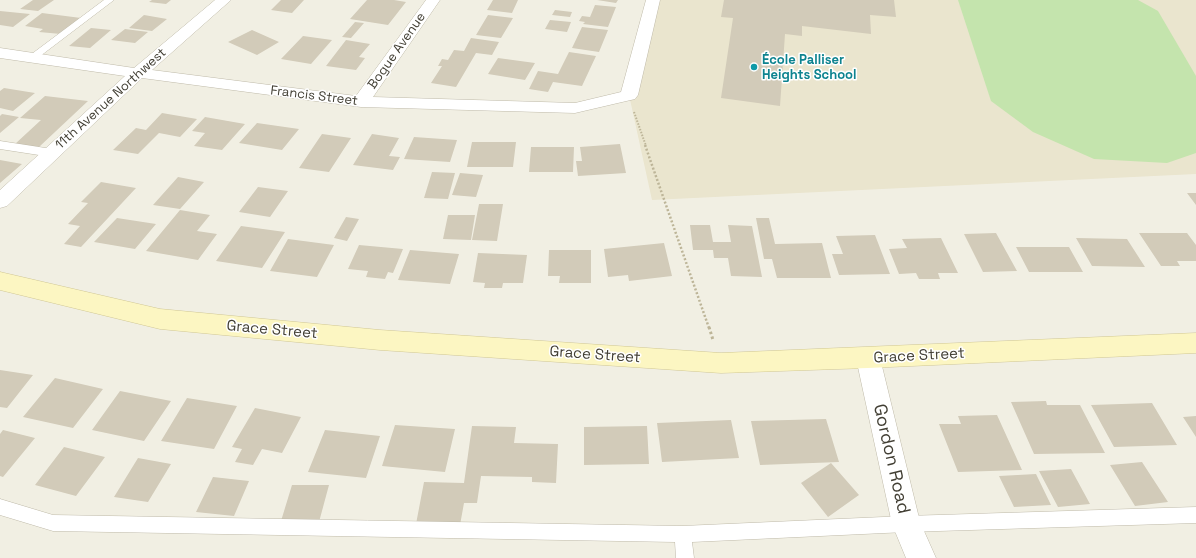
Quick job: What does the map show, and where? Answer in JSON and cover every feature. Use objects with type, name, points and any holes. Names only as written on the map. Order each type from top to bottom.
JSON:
[{"type":"street","name":"11th Avenue Northwest","points":[[0,201],[138,73],[224,0]]},
{"type":"street","name":"Bogue Avenue","points":[[361,102],[433,0]]},
{"type":"street","points":[[629,95],[653,0]]},
{"type":"street","name":"Francis Street","points":[[0,53],[138,73],[361,102],[575,108],[629,95]]},
{"type":"street","name":"Grace Street","points":[[0,282],[160,320],[380,340],[721,363],[1196,343]]},
{"type":"street","name":"Gordon Road","points":[[868,358],[906,524],[921,558]]},
{"type":"lane","points":[[32,58],[110,0]]},
{"type":"lane","points":[[0,145],[52,153]]},
{"type":"lane","points":[[0,507],[53,523],[682,534],[906,524],[1196,515]]},
{"type":"lane","points":[[682,534],[685,558]]},
{"type":"path","points":[[629,95],[721,363]]},
{"type":"shaded area","points":[[653,0],[1196,0],[1196,174],[652,200],[629,95]]},
{"type":"green space","points":[[958,0],[1138,0],[1158,11],[1196,76],[1196,153],[1167,163],[1094,159],[1033,132],[991,101]]},
{"type":"building","points":[[33,0],[54,0],[38,11],[20,9]]},
{"type":"building","points":[[152,0],[171,0],[166,4],[149,2]]},
{"type":"building","points":[[281,0],[304,0],[292,13],[271,10]]},
{"type":"building","points":[[367,0],[394,0],[406,2],[388,25],[350,19]]},
{"type":"building","points":[[493,0],[518,0],[512,13],[487,10]]},
{"type":"building","points":[[597,0],[618,0],[616,3]]},
{"type":"building","name":"École Palliser Heights School","points":[[724,0],[894,0],[896,17],[870,15],[871,34],[802,26],[802,36],[785,34],[780,106],[721,98],[733,18],[721,17]]},
{"type":"building","points":[[595,5],[616,7],[608,27],[583,24],[585,22],[579,21],[582,16],[590,17]]},
{"type":"building","points":[[555,10],[572,12],[570,17],[552,15]]},
{"type":"building","points":[[0,11],[30,14],[13,27],[0,25]]},
{"type":"building","points":[[42,13],[81,18],[61,34],[39,32],[43,29],[25,26]]},
{"type":"building","points":[[144,15],[167,19],[152,31],[129,28]]},
{"type":"building","points":[[488,15],[513,18],[501,38],[476,35]]},
{"type":"building","points":[[550,20],[571,22],[567,32],[545,29]]},
{"type":"building","points":[[355,22],[364,23],[351,38],[342,37]]},
{"type":"building","points":[[582,27],[608,30],[599,52],[572,48]]},
{"type":"building","points":[[91,28],[111,30],[90,48],[69,46]]},
{"type":"building","points":[[125,29],[148,32],[135,43],[111,40]]},
{"type":"building","points":[[252,30],[279,42],[257,55],[228,42]]},
{"type":"building","points":[[303,36],[332,40],[311,64],[281,59]]},
{"type":"building","points":[[471,38],[499,42],[492,55],[476,53],[456,87],[431,83],[442,66],[438,66],[442,59],[448,60],[454,50],[464,51]]},
{"type":"building","points":[[346,40],[370,44],[359,57],[365,58],[356,70],[326,66]]},
{"type":"building","points":[[569,52],[596,56],[582,86],[553,82],[548,92],[529,89],[538,71],[558,74]]},
{"type":"building","points":[[498,58],[535,63],[525,80],[488,74]]},
{"type":"building","points":[[4,88],[35,93],[13,111],[0,108],[0,91]]},
{"type":"building","points":[[45,96],[88,101],[39,147],[15,144],[41,120],[20,118]]},
{"type":"building","points":[[162,113],[197,119],[180,137],[159,133],[138,154],[113,150],[136,128],[146,130]]},
{"type":"building","points":[[2,114],[19,117],[0,133],[0,116]]},
{"type":"building","points":[[205,117],[245,124],[222,150],[194,146],[205,133],[192,131]]},
{"type":"building","points":[[257,123],[299,129],[282,150],[239,143]]},
{"type":"building","points":[[322,134],[351,138],[329,172],[299,168]]},
{"type":"building","points":[[372,134],[399,138],[389,156],[400,157],[393,170],[353,165]]},
{"type":"building","points":[[414,137],[457,140],[450,162],[404,159]]},
{"type":"building","points":[[472,142],[516,142],[513,167],[467,167]]},
{"type":"building","points":[[620,144],[626,173],[578,176],[576,161],[582,161],[580,147]]},
{"type":"building","points":[[531,147],[574,147],[573,172],[529,172]]},
{"type":"building","points":[[0,160],[22,164],[0,183]]},
{"type":"building","points":[[432,172],[455,173],[448,199],[424,198]]},
{"type":"building","points":[[460,173],[483,175],[476,197],[452,195]]},
{"type":"building","points":[[178,177],[204,182],[180,209],[153,205]]},
{"type":"building","points":[[101,182],[136,188],[81,247],[64,244],[80,226],[68,224],[88,203],[81,202]]},
{"type":"building","points":[[258,187],[288,191],[270,217],[239,212]]},
{"type":"building","points":[[1187,193],[1196,193],[1196,205]]},
{"type":"building","points":[[479,204],[503,204],[497,241],[472,240]]},
{"type":"building","points":[[180,210],[210,215],[197,231],[217,234],[198,260],[146,251]]},
{"type":"building","points":[[448,215],[475,215],[471,240],[443,239]]},
{"type":"building","points":[[346,217],[359,219],[347,241],[334,238]]},
{"type":"building","points":[[117,218],[156,224],[135,249],[94,242]]},
{"type":"building","points":[[756,218],[769,218],[775,244],[822,243],[831,278],[777,278],[772,259],[764,259]]},
{"type":"building","points":[[690,225],[710,225],[713,242],[731,242],[728,225],[752,226],[762,277],[731,276],[728,258],[714,258],[713,250],[693,250]]},
{"type":"building","points":[[241,226],[285,232],[262,268],[216,261]]},
{"type":"building","points":[[996,233],[1017,271],[983,272],[964,234]]},
{"type":"building","points":[[1139,233],[1187,233],[1196,245],[1196,261],[1177,261],[1180,266],[1161,266]]},
{"type":"building","points":[[875,235],[890,274],[839,275],[832,254],[843,254],[836,236]]},
{"type":"building","points":[[941,238],[958,273],[938,273],[940,279],[919,279],[916,273],[899,274],[889,249],[907,248],[902,239]]},
{"type":"building","points":[[1076,238],[1127,239],[1145,267],[1092,266]]},
{"type":"building","points":[[288,239],[334,245],[317,277],[270,271]]},
{"type":"building","points":[[664,243],[672,276],[629,281],[628,275],[608,277],[604,249]]},
{"type":"building","points":[[359,245],[403,249],[393,273],[388,272],[385,279],[366,277],[368,271],[348,269]]},
{"type":"building","points":[[1016,247],[1069,247],[1083,272],[1029,272]]},
{"type":"building","points":[[410,250],[459,254],[450,284],[398,280]]},
{"type":"building","points":[[549,250],[591,250],[591,283],[559,283],[560,276],[548,276]]},
{"type":"building","points":[[478,253],[527,255],[523,283],[503,283],[502,288],[484,288],[485,283],[473,282]]},
{"type":"building","points":[[0,370],[33,375],[7,408],[0,407]]},
{"type":"building","points":[[55,378],[103,389],[73,428],[23,417]]},
{"type":"building","points":[[120,391],[171,401],[144,441],[92,430]]},
{"type":"building","points":[[187,398],[237,406],[214,449],[161,441]]},
{"type":"building","points":[[1046,401],[1047,405],[1080,405],[1105,453],[1034,454],[1011,402]]},
{"type":"building","points":[[1152,403],[1177,445],[1114,447],[1091,405]]},
{"type":"building","points":[[255,408],[301,417],[282,453],[262,449],[253,465],[235,462],[242,449],[232,447]]},
{"type":"building","points":[[997,415],[1022,470],[958,472],[939,424],[961,424],[958,416]]},
{"type":"building","points":[[1196,416],[1196,437],[1183,417]]},
{"type":"building","points":[[826,419],[839,462],[760,465],[751,421]]},
{"type":"building","points":[[731,420],[739,458],[662,462],[657,423]]},
{"type":"building","points":[[395,425],[455,429],[445,472],[382,466]]},
{"type":"building","points":[[472,426],[516,427],[514,443],[558,444],[556,483],[532,482],[532,477],[481,476],[477,503],[464,503],[460,525],[416,524],[424,482],[464,483]]},
{"type":"building","points":[[647,426],[649,464],[584,465],[584,427]]},
{"type":"building","points":[[3,430],[35,438],[3,477],[0,476],[0,434]]},
{"type":"building","points":[[325,430],[380,436],[366,478],[308,472]]},
{"type":"building","points":[[64,447],[105,457],[76,496],[35,485]]},
{"type":"building","points":[[138,458],[171,464],[148,502],[114,497]]},
{"type":"building","points":[[1142,462],[1168,502],[1135,506],[1110,465]]},
{"type":"building","points":[[831,463],[859,495],[828,517],[801,483]]},
{"type":"building","points":[[1071,469],[1090,504],[1058,507],[1039,471]]},
{"type":"building","points":[[1036,474],[1051,505],[1014,507],[999,476]]},
{"type":"building","points":[[213,477],[249,481],[234,516],[196,512]]},
{"type":"building","points":[[292,485],[329,485],[319,522],[281,521]]},
{"type":"place","name":"École Palliser Heights School","points":[[754,67]]}]
